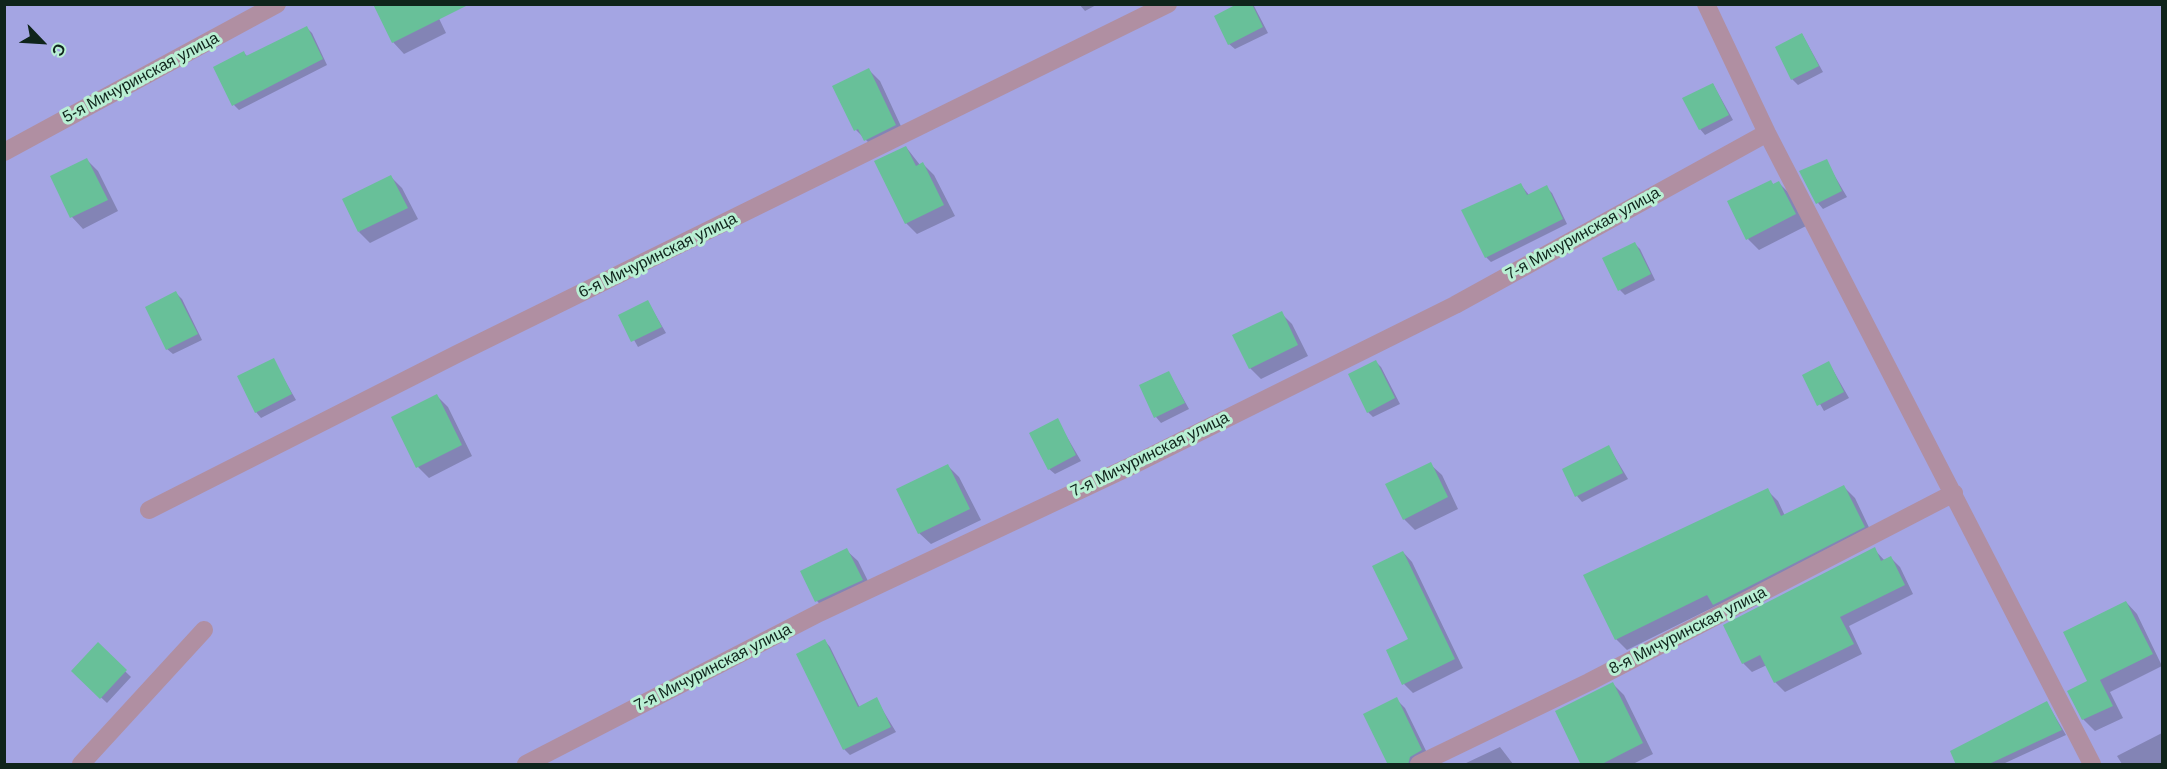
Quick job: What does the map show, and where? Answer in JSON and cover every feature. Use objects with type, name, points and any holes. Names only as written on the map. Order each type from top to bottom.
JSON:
[{"type":"lane","name":"5-я Мичуринская улица","points":[[4,152],[277,4]]},
{"type":"lane","name":"6-я Мичуринская улица","points":[[148,510],[457,354],[1168,4]]},
{"type":"lane","points":[[1706,4],[1767,133],[2092,765]]},
{"type":"lane","name":"7-я Мичуринская улица","points":[[526,765],[819,613],[1131,466],[1455,305],[1767,133]]},
{"type":"lane","name":"8-я Мичуринская улица","points":[[1419,765],[1589,682],[1954,494]]},
{"type":"lane","points":[[81,765],[204,630]]},
{"type":"shaded area","points":[[5,5],[2162,5],[2162,764],[5,764]]},
{"type":"building","points":[[373,4],[470,4],[392,43]]},
{"type":"building","points":[[1237,4],[1252,4],[1263,27],[1228,45],[1214,16]]},
{"type":"building","points":[[307,26],[323,59],[232,106],[213,67],[244,51],[246,56]]},
{"type":"building","points":[[1802,33],[1819,66],[1791,80],[1775,47]]},
{"type":"building","points":[[869,68],[896,125],[864,141],[858,129],[854,131],[832,86]]},
{"type":"building","points":[[1713,83],[1729,115],[1699,130],[1682,98]]},
{"type":"building","points":[[906,146],[916,166],[923,162],[944,205],[905,224],[874,161]]},
{"type":"building","points":[[87,158],[108,200],[70,218],[50,176]]},
{"type":"building","points":[[1827,159],[1842,191],[1816,204],[1799,171]]},
{"type":"building","points":[[391,175],[408,208],[358,232],[342,199]]},
{"type":"building","points":[[1771,180],[1773,184],[1779,181],[1796,214],[1746,240],[1727,201]]},
{"type":"building","points":[[1521,183],[1527,195],[1547,185],[1563,219],[1485,258],[1461,210]]},
{"type":"building","points":[[1635,242],[1651,274],[1618,291],[1602,258]]},
{"type":"building","points":[[176,291],[198,334],[166,350],[145,307]]},
{"type":"building","points":[[648,300],[662,327],[631,342],[618,315]]},
{"type":"building","points":[[1282,311],[1298,345],[1249,369],[1232,335]]},
{"type":"building","points":[[274,358],[292,394],[255,413],[237,376]]},
{"type":"building","points":[[1376,360],[1395,398],[1367,413],[1348,374]]},
{"type":"building","points":[[1829,361],[1844,392],[1817,406],[1802,375]]},
{"type":"building","points":[[1169,371],[1185,403],[1154,418],[1139,385]]},
{"type":"building","points":[[437,394],[462,445],[416,468],[391,417]]},
{"type":"building","points":[[1058,418],[1076,455],[1048,470],[1029,433]]},
{"type":"building","points":[[1609,445],[1623,473],[1575,497],[1562,469]]},
{"type":"building","points":[[1431,462],[1448,497],[1403,520],[1385,484]]},
{"type":"building","points":[[948,464],[970,509],[918,534],[896,489]]},
{"type":"building","points":[[1844,485],[1865,527],[1713,605],[1707,595],[1615,640],[1583,575],[1768,488],[1781,516]]},
{"type":"building","points":[[1875,547],[1881,561],[1891,556],[1905,585],[1840,617],[1854,644],[1774,683],[1760,655],[1742,664],[1723,625]]},
{"type":"building","points":[[847,548],[863,580],[815,602],[800,571]]},
{"type":"building","points":[[1403,551],[1455,659],[1402,685],[1386,650],[1408,639],[1372,566]]},
{"type":"building","points":[[2126,601],[2153,654],[2100,680],[2113,706],[2082,720],[2067,691],[2087,681],[2063,632]]},
{"type":"building","points":[[825,639],[858,707],[877,697],[891,727],[843,750],[796,654]]},
{"type":"building","points":[[98,642],[127,670],[100,699],[71,671]]},
{"type":"building","points":[[1613,682],[1643,743],[1600,765],[1581,765],[1555,711]]},
{"type":"building","points":[[1397,697],[1422,750],[1410,757],[1408,765],[1388,765],[1363,714]]},
{"type":"building","points":[[2047,701],[2062,730],[1987,765],[1956,765],[1950,751]]}]
